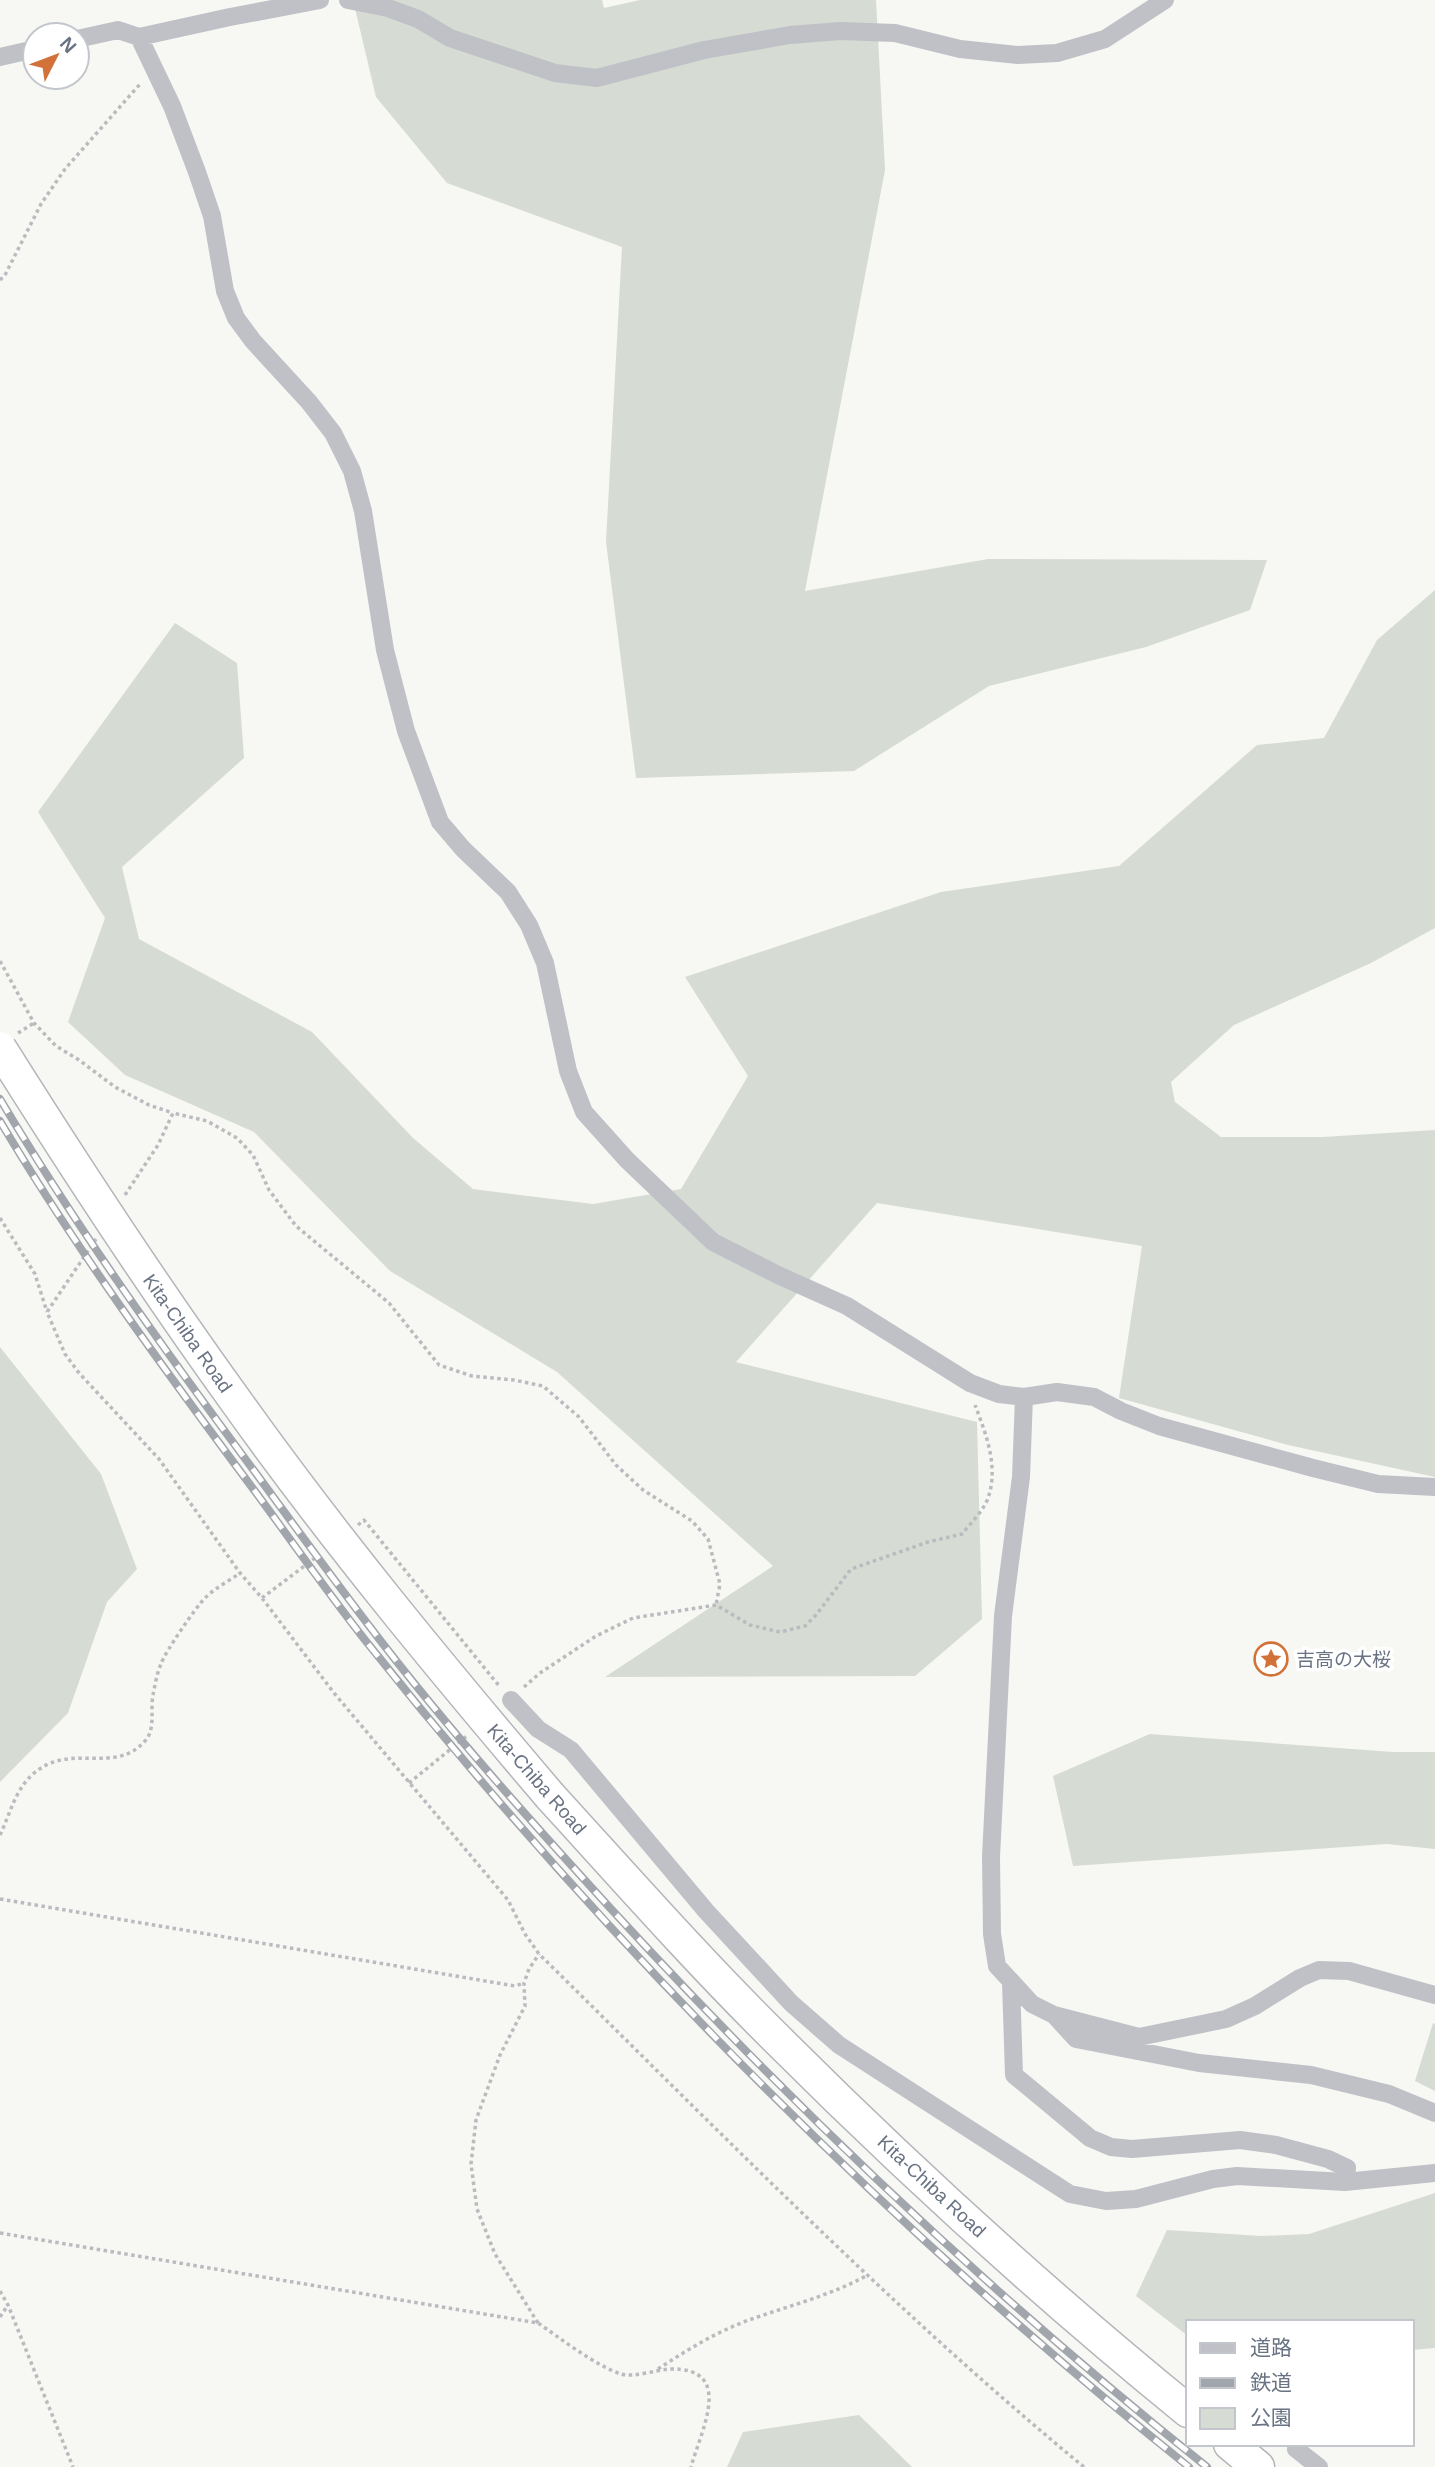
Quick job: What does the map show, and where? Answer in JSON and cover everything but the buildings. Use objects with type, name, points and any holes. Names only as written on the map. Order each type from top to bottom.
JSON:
[{"type":"highway","name":"Kita-Chiba Road","points":[[0,1048],[145,1270],[238,1405],[431,1656],[550,1796],[773,2036],[861,2121],[986,2236],[1186,2409]]},
{"type":"highway","points":[[1232,2446],[1258,2467]]},
{"type":"street","points":[[91,36],[118,30],[139,37],[320,0]]},
{"type":"street","points":[[348,0],[388,8],[418,19],[450,38],[555,73],[597,78],[704,50],[790,35],[840,31],[895,33],[960,50],[1018,55],[1057,53],[1105,39],[1165,0]]},
{"type":"street","points":[[139,37],[172,106],[212,216],[225,291],[236,318],[333,433],[352,471],[363,511],[385,650],[414,754],[440,822],[463,849],[508,892],[529,925],[545,963],[568,1071],[584,1112],[627,1160],[713,1242],[847,1306],[958,1377],[999,1394],[1024,1397],[1057,1392],[1094,1397],[1159,1426],[1313,1468],[1378,1484],[1435,1487]]},
{"type":"street","points":[[0,57],[21,52]]},
{"type":"street","points":[[1024,1397],[1021,1477],[1003,1616],[991,1857],[992,1934],[998,1966],[1032,2004],[1054,2015],[1139,2037],[1167,2033],[1236,2015],[1319,1970],[1349,1971],[1435,1995]]},
{"type":"street","points":[[510,1700],[538,1729],[571,1750],[706,1911],[791,2003],[839,2045],[1070,2194],[1106,2201],[1136,2199],[1213,2179],[1237,2176],[1345,2182],[1435,2173]]},
{"type":"street","points":[[1011,1983],[1014,2075],[1090,2138],[1111,2147],[1132,2150],[1240,2140],[1276,2145],[1328,2159],[1347,2168],[1345,2182]]},
{"type":"street","points":[[1054,2015],[1076,2039],[1199,2063],[1311,2075],[1389,2094],[1435,2113]]},
{"type":"street","points":[[1297,2446],[1296,2449],[1319,2467]]},
{"type":"path","points":[[0,280],[41,204],[65,169],[154,68]]},
{"type":"path","points":[[0,961],[34,1023],[56,1046],[115,1087],[149,1105],[208,1121],[237,1138],[253,1155],[269,1190],[296,1226],[389,1303],[439,1365],[472,1376],[543,1386],[579,1417],[625,1474],[643,1490],[692,1521],[708,1539],[720,1584],[716,1605]]},
{"type":"path","points":[[121,1201],[158,1145],[173,1113]]},
{"type":"path","points":[[0,1218],[35,1275],[47,1312],[72,1363],[159,1459],[240,1573],[334,1693],[508,1900],[525,1934],[539,1954],[866,2276],[1019,2413],[1084,2467]]},
{"type":"path","points":[[47,1312],[99,1234]]},
{"type":"path","points":[[510,1700],[540,1673],[596,1636],[633,1618],[716,1605],[750,1625],[780,1632],[805,1626],[851,1569],[928,1542],[962,1534],[988,1500],[992,1455],[973,1401],[958,1377]]},
{"type":"path","points":[[0,1835],[15,1798],[33,1774],[61,1758],[112,1759],[127,1755],[147,1740],[151,1732],[152,1697],[161,1663],[204,1599],[240,1573]]},
{"type":"path","points":[[409,1783],[470,1733]]},
{"type":"path","points":[[0,1899],[514,1986],[524,1983]]},
{"type":"path","points":[[539,1954],[524,1983],[525,2006],[500,2055],[477,2120],[471,2164],[477,2209],[495,2254],[538,2323],[577,2350],[622,2374],[692,2371],[703,2379],[709,2387],[709,2413],[691,2467]]},
{"type":"path","points":[[0,2233],[538,2323]]},
{"type":"path","points":[[656,2371],[696,2344],[725,2330],[840,2289],[866,2276]]},
{"type":"path","points":[[0,2291],[74,2467]]},
{"type":"path","points":[[0,2316],[8,2305]]},
{"type":"green space","points":[[353,0],[602,0],[604,8],[640,0],[876,0],[885,170],[805,591],[988,559],[1267,560],[1250,610],[1146,647],[989,686],[854,771],[636,778],[606,542],[622,247],[447,183],[376,97]]},
{"type":"green space","points":[[1435,590],[1435,928],[1371,963],[1234,1025],[1171,1082],[1175,1102],[1221,1137],[1323,1137],[1435,1130],[1435,1477],[1288,1445],[1119,1398],[1142,1246],[877,1203],[736,1362],[977,1422],[982,1619],[915,1676],[605,1677],[773,1566],[557,1372],[390,1271],[254,1132],[125,1075],[68,1022],[105,918],[38,812],[175,623],[237,663],[244,758],[122,867],[139,939],[312,1032],[413,1138],[473,1189],[593,1204],[681,1189],[748,1076],[685,977],[941,892],[1119,866],[1257,745],[1324,738],[1377,640]]},
{"type":"green space","points":[[0,1347],[101,1474],[137,1569],[107,1602],[68,1713],[0,1782]]},
{"type":"green space","points":[[1150,1734],[1393,1752],[1435,1752],[1435,1849],[1387,1844],[1073,1866],[1053,1776]]},
{"type":"green space","points":[[1433,2023],[1435,2024],[1435,2091],[1415,2081]]},
{"type":"green space","points":[[1435,2193],[1435,2348],[1414,2350],[1414,2320],[1186,2320],[1186,2334],[1136,2296],[1167,2230],[1261,2236],[1309,2234]]},
{"type":"green space","points":[[859,2415],[912,2467],[727,2467],[743,2432]]},
{"type":"railway","points":[[0,1099],[91,1242],[221,1427],[394,1658],[520,1808],[721,2026],[877,2180],[1039,2327],[1207,2467]]},
{"type":"railway","points":[[0,1121],[60,1217],[124,1311],[338,1604],[457,1753],[553,1863],[652,1971],[858,2179],[1076,2374],[1189,2467]]},
{"type":"place","name":"吉高の大桜","points":[[1271,1659]]}]
